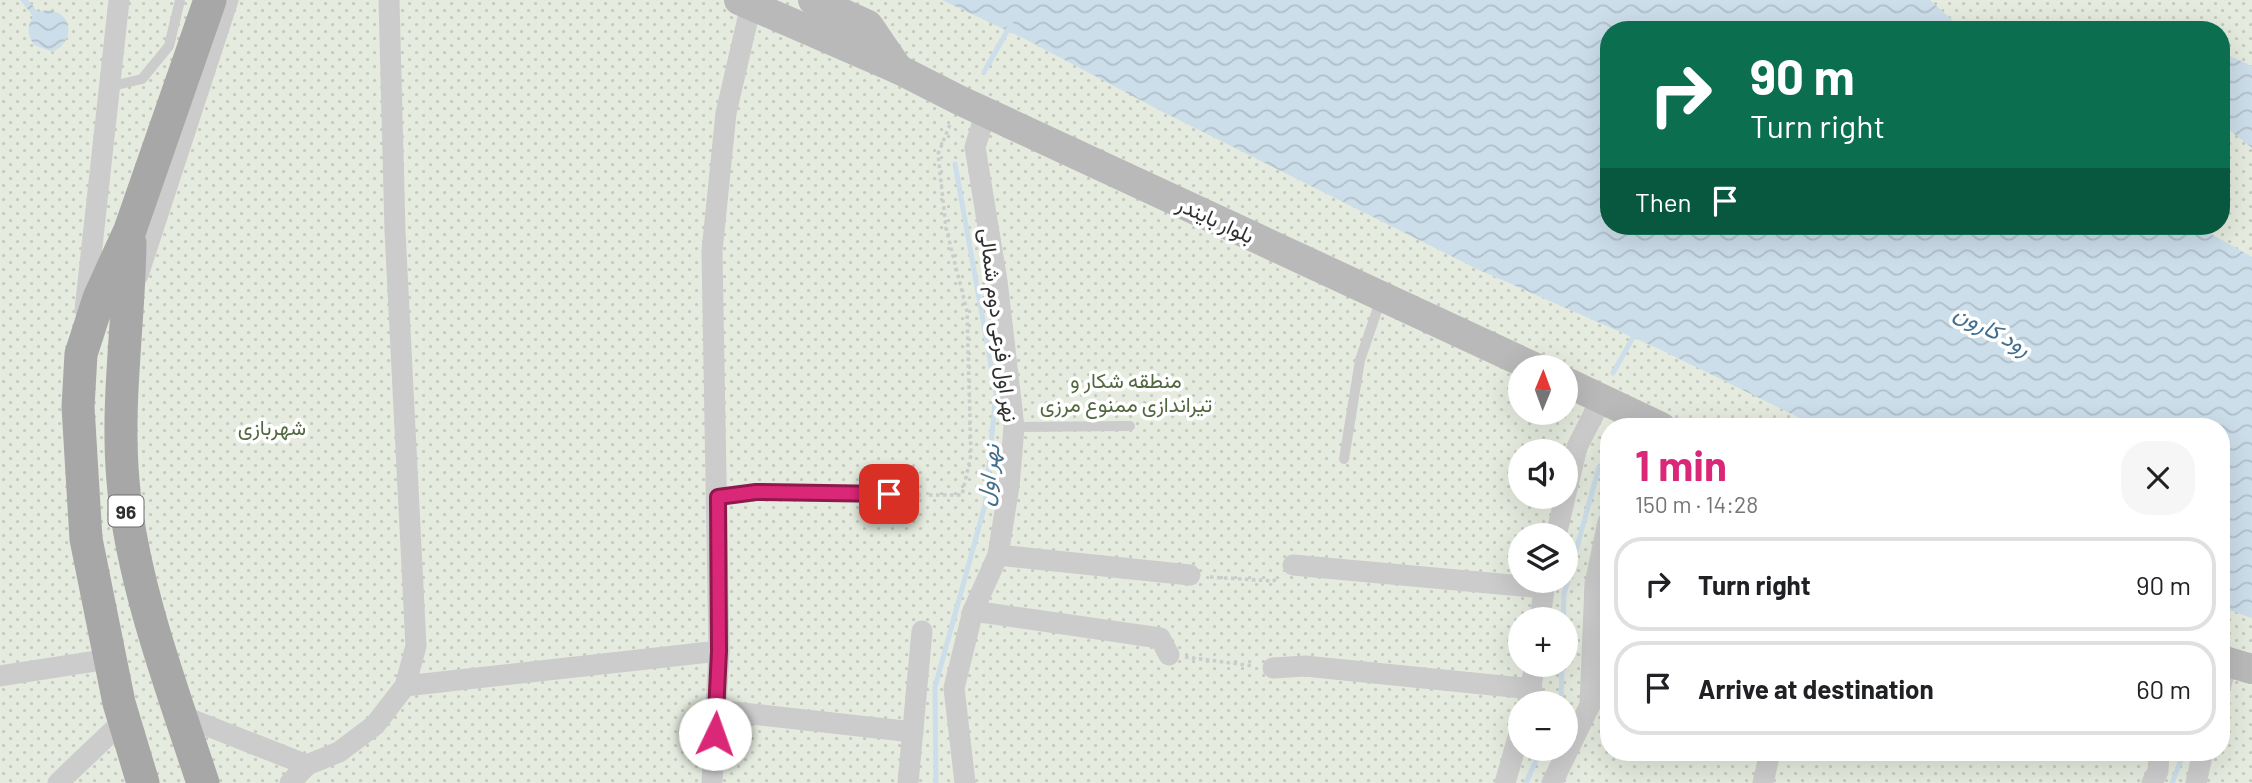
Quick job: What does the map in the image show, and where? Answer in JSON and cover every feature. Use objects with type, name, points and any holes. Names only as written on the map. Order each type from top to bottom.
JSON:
[{"type":"main road","name":"96","points":[[143,783],[123,721],[86,539],[78,407],[81,354],[99,298],[130,230],[210,0]]},
{"type":"main road","name":"96","points":[[130,230],[129,300],[120,387],[122,482],[132,545],[180,715],[203,783]]},
{"type":"street","points":[[129,300],[228,0]]},
{"type":"street","points":[[290,783],[307,765],[339,752],[375,725],[405,686],[416,646],[395,231],[389,10],[397,0]]},
{"type":"street","name":"بلوار بایندر","points":[[813,0],[867,24],[898,69]]},
{"type":"street","points":[[712,783],[719,651],[712,251],[726,113],[745,3]]},
{"type":"street","name":"بلوار بایندر","points":[[745,3],[898,69],[959,100],[1508,355]]},
{"type":"street","points":[[81,354],[117,4]]},
{"type":"street","name":"نهر اول فرعی دوم شمالی","points":[[965,783],[954,688],[974,611],[998,555],[1009,486],[1014,427],[997,281],[975,147],[986,112]]},
{"type":"street","points":[[1578,387],[1637,418]]},
{"type":"street","points":[[1578,445],[1602,398]]},
{"type":"street","points":[[998,555],[1190,575]]},
{"type":"street","points":[[1552,783],[1590,705],[1595,584],[1600,560]]},
{"type":"street","points":[[1293,565],[1508,581]]},
{"type":"street","points":[[974,611],[1160,638],[1169,655]]},
{"type":"street","points":[[908,783],[922,631]]},
{"type":"street","points":[[405,686],[719,651]]},
{"type":"street","points":[[0,676],[109,659]]},
{"type":"street","points":[[1273,668],[1305,666],[1508,693]]},
{"type":"street","points":[[716,710],[913,732]]},
{"type":"street","points":[[180,715],[307,765]]},
{"type":"street","points":[[58,783],[123,721]]},
{"type":"street","points":[[1505,783],[1511,761]]},
{"type":"street","points":[[1763,783],[1768,761]]},
{"type":"street","points":[[2152,783],[2159,761]]},
{"type":"street","points":[[2196,783],[2201,761]]},
{"type":"lane","points":[[108,87],[142,79],[169,46],[180,0]]},
{"type":"lane","points":[[1344,459],[1360,360],[1382,296]]},
{"type":"lane","points":[[1014,427],[1130,426]]},
{"type":"lane","points":[[718,497],[756,492],[916,495]]},
{"type":"path","points":[[916,495],[962,495],[971,455],[967,312],[946,228],[938,154],[959,100]]},
{"type":"path","points":[[1190,575],[1273,581],[1293,565]]},
{"type":"path","points":[[1169,655],[1273,668]]},
{"type":"green space","name":"منطقه شکار و تیراندازی ممنوع مرزی","points":[[0,0],[2252,0],[2252,783],[0,783]]},
{"type":"water","points":[[20,0],[28,0],[38,12],[57,12],[63,17],[68,30],[62,46],[53,52],[34,45],[29,31],[33,16]]},
{"type":"water","name":"رود کارون","points":[[942,0],[1930,0],[1953,21],[1600,21],[1600,235],[2213,235],[2252,257],[2252,618],[2230,610],[2230,418],[1800,418],[1657,348],[1477,269],[1159,110],[1025,39]]},
{"type":"water","points":[[2230,56],[2252,66],[2252,148],[2230,130]]},
{"type":"waterway","points":[[984,72],[1011,24]]},
{"type":"waterway","name":"نهر اول","points":[[936,783],[935,687],[985,505],[996,393],[955,164]]},
{"type":"waterway","points":[[1613,373],[1636,332]]},
{"type":"waterway","points":[[1564,607],[1564,594],[1599,467]]},
{"type":"waterway","points":[[1561,691],[1562,677]]},
{"type":"waterway","points":[[1526,783],[1536,761]]},
{"type":"waterway","points":[[2172,783],[2181,761]]},
{"type":"route","points":[[715,734],[719,651],[718,497],[756,492],[889,494]]},
{"type":"park label","name":"شهربازی","points":[[272,426]]}]
